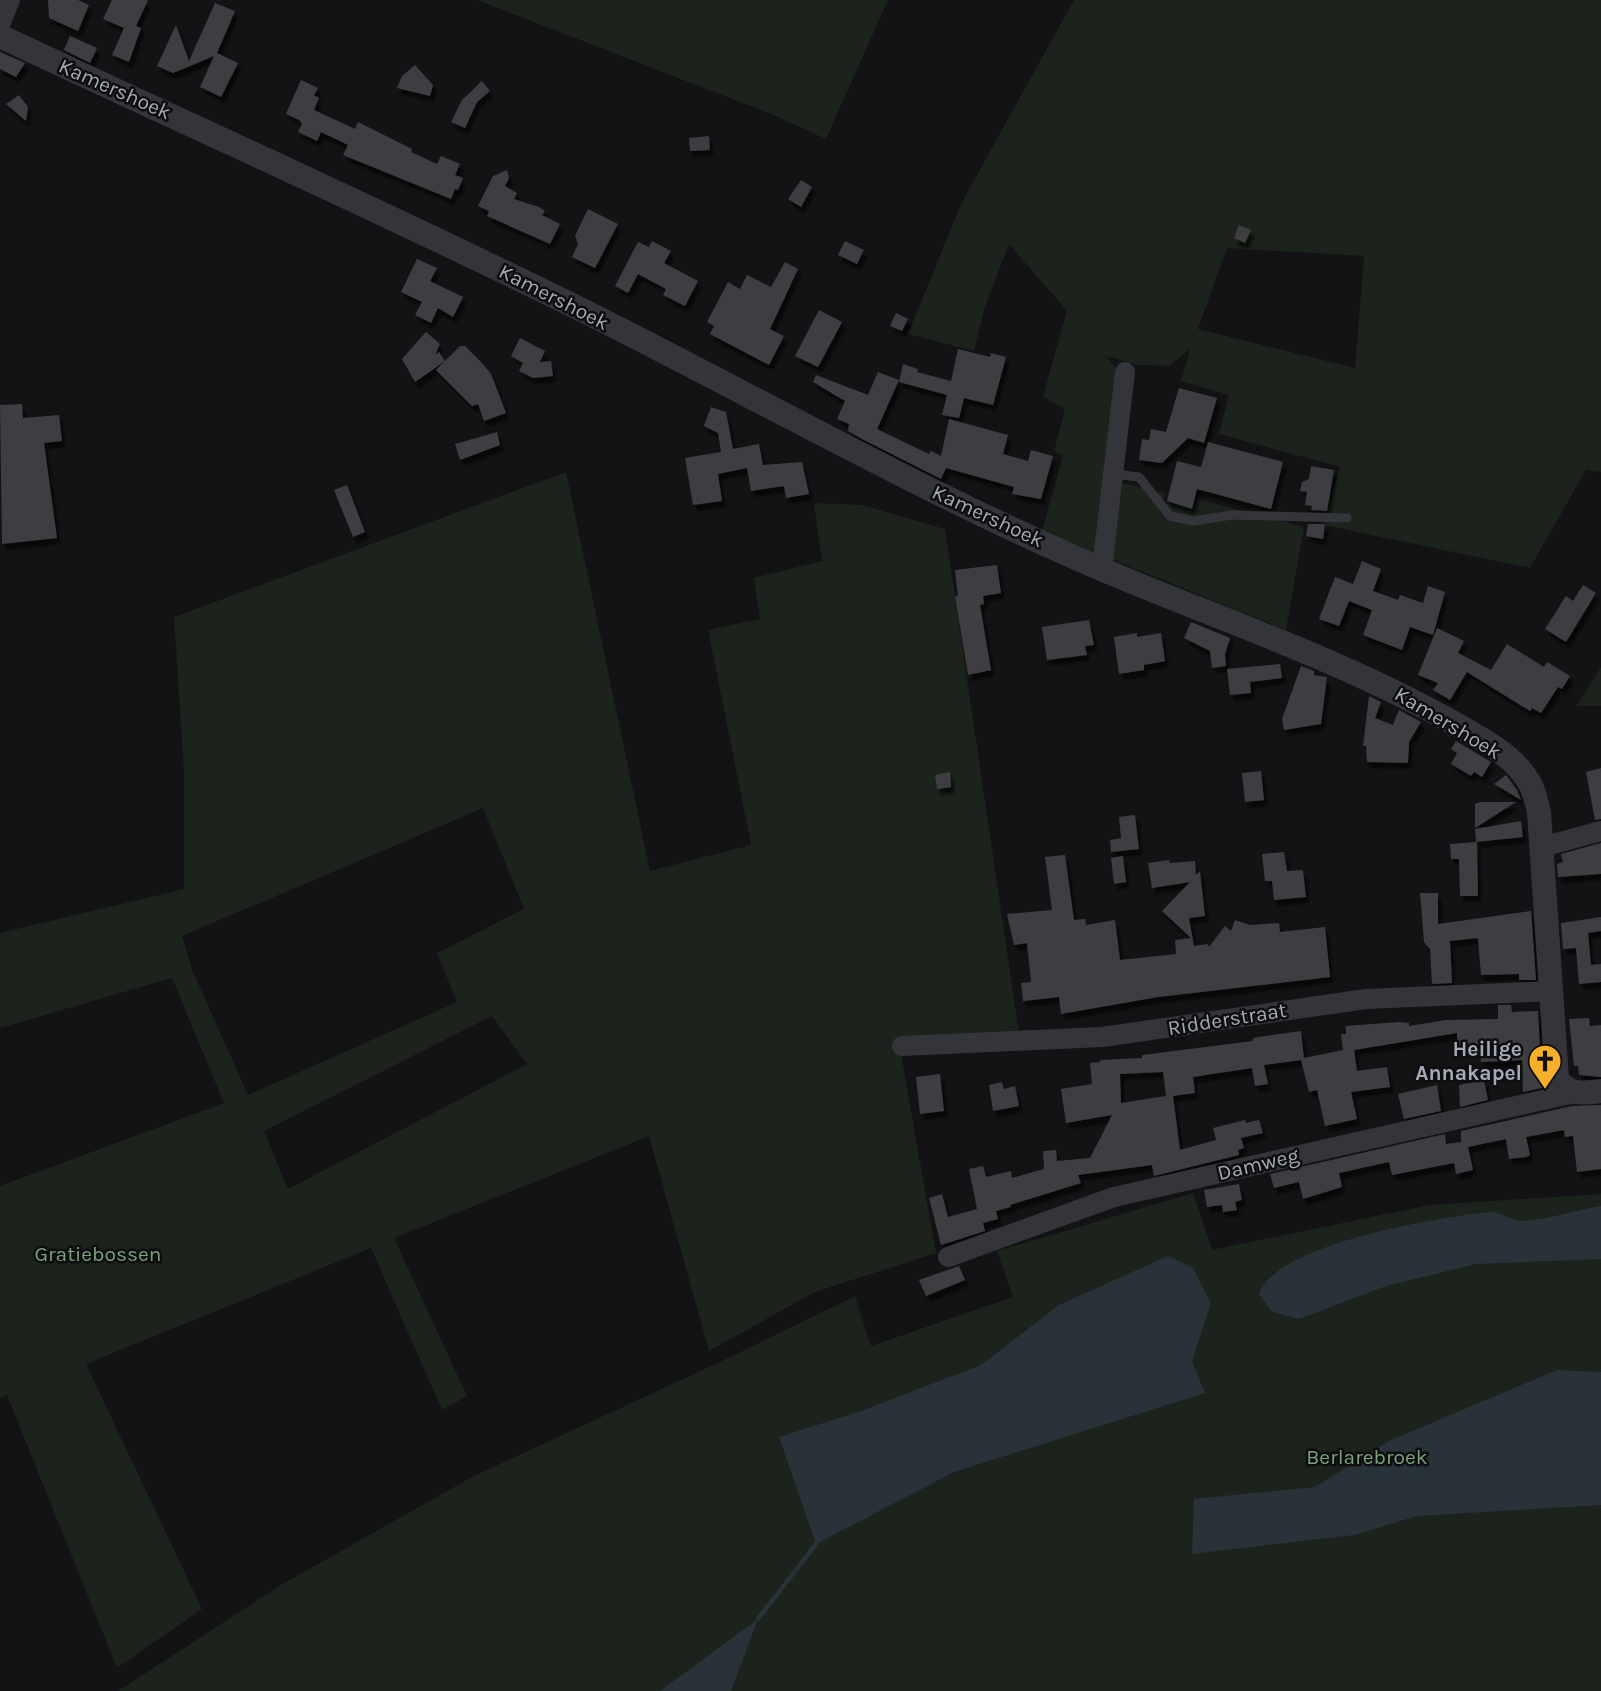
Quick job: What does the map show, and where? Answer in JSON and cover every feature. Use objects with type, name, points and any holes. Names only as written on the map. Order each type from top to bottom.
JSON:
[{"type":"street","points":[[0,25],[10,0]]},
{"type":"street","name":"Kamershoek","points":[[0,36],[367,205],[587,313],[828,439],[1102,569],[1410,697],[1476,735],[1511,761],[1527,778],[1539,812],[1557,1079],[1565,1089],[1574,1093]]},
{"type":"street","points":[[1102,569],[1115,474],[1125,372]]},
{"type":"street","points":[[1542,847],[1601,831]]},
{"type":"street","name":"Ridderstraat","points":[[902,1046],[1102,1037],[1366,999],[1552,991]]},
{"type":"street","points":[[1574,1093],[1601,1091]]},
{"type":"street","name":"Damweg","points":[[948,1257],[1114,1197],[1574,1093]]},
{"type":"lane","points":[[1115,474],[1139,477],[1170,516],[1193,521],[1232,516],[1347,518]]},
{"type":"green space","points":[[477,0],[888,0],[826,139],[776,116]]},
{"type":"green space","points":[[1074,0],[1601,0],[1601,472],[1586,470],[1530,568],[1324,525],[1340,467],[1219,434],[1229,395],[1181,381],[1190,349],[1169,366],[1139,365],[1106,356],[1115,367],[1118,379],[1098,558],[1042,531],[1063,456],[1054,451],[1065,410],[1043,396],[1067,311],[1009,244],[985,307],[974,351],[908,334],[962,202]],"holes":[[[1227,248],[1364,256],[1355,368],[1198,329]]]},
{"type":"green space","name":"Gratiebossen","points":[[566,472],[650,871],[751,845],[708,630],[760,619],[754,578],[822,561],[814,503],[862,505],[945,529],[1019,1033],[898,1037],[936,1253],[815,1292],[709,1351],[649,1136],[394,1238],[467,1396],[442,1410],[371,1248],[86,1364],[202,1609],[117,1668],[7,1395],[0,1398],[0,1186],[224,1103],[172,978],[0,1028],[0,933],[184,889],[184,771],[174,617]],"holes":[[[483,808],[524,909],[437,953],[457,1002],[248,1095],[193,972],[182,936]],[[492,1016],[527,1064],[288,1189],[264,1131]]]},
{"type":"green space","points":[[1122,483],[1164,493],[1164,503],[1193,511],[1197,499],[1304,527],[1286,630],[1111,559]]},
{"type":"green space","points":[[1601,667],[1601,706],[1576,706]]},
{"type":"green space","name":"Berlarebroek","points":[[1193,1193],[1212,1250],[1430,1205],[1601,1194],[1601,1691],[118,1691],[281,1585],[472,1477],[724,1360],[855,1296],[871,1346],[1013,1297],[997,1251]]},
{"type":"shaded area","points":[[1601,1206],[1601,1259],[1476,1264],[1386,1286],[1299,1319],[1272,1312],[1259,1294],[1271,1276],[1295,1261],[1326,1247],[1362,1236],[1435,1220],[1489,1212],[1524,1221]]},
{"type":"shaded area","points":[[1168,1256],[1193,1268],[1211,1303],[1192,1361],[1205,1393],[954,1472],[816,1544],[779,1437],[861,1411],[981,1365],[1059,1305]]},
{"type":"shaded area","points":[[1557,1370],[1601,1372],[1601,1505],[1417,1516],[1354,1535],[1192,1554],[1194,1499],[1315,1487],[1389,1441]]},
{"type":"shaded area","points":[[758,1619],[731,1691],[660,1691]]},
{"type":"building","points":[[48,0],[78,0],[89,5],[78,31],[49,18]]},
{"type":"building","points":[[112,0],[148,0],[136,26],[141,28],[129,62],[112,55],[124,28],[103,19]]},
{"type":"building","points":[[215,3],[235,11],[217,53],[238,63],[221,97],[200,87],[214,56],[173,73],[157,66],[176,25],[189,61]]},
{"type":"building","points":[[70,36],[97,48],[90,63],[64,50]]},
{"type":"building","points":[[0,52],[25,63],[16,77],[0,69]]},
{"type":"building","points":[[415,65],[433,85],[430,96],[397,88],[402,76]]},
{"type":"building","points":[[301,80],[318,88],[314,95],[319,98],[314,110],[355,129],[358,122],[437,164],[441,156],[460,164],[455,175],[463,178],[458,190],[455,189],[451,199],[343,155],[348,145],[321,132],[317,141],[298,132],[302,124],[299,120],[286,114]]},
{"type":"building","points":[[482,81],[490,91],[477,102],[465,128],[451,122],[462,100]]},
{"type":"building","points":[[19,95],[28,107],[26,121],[6,104]]},
{"type":"building","points":[[709,136],[710,150],[690,151],[689,138]]},
{"type":"building","points":[[507,170],[509,178],[505,186],[517,193],[514,199],[539,207],[545,211],[542,215],[560,224],[550,244],[487,216],[489,211],[478,206],[493,176]]},
{"type":"building","points":[[801,180],[812,187],[801,207],[788,199]]},
{"type":"building","points":[[588,209],[618,224],[595,268],[572,257],[578,244],[575,236]]},
{"type":"building","points":[[1239,225],[1251,230],[1245,243],[1234,238]]},
{"type":"building","points":[[652,241],[671,251],[664,263],[698,281],[685,306],[663,295],[666,289],[638,274],[628,293],[615,286],[638,242],[649,247]]},
{"type":"building","points":[[845,241],[864,250],[857,264],[838,255]]},
{"type":"building","points":[[417,259],[437,268],[430,281],[463,297],[453,317],[438,308],[431,323],[415,315],[422,302],[401,292]]},
{"type":"building","points":[[785,262],[798,269],[770,329],[784,336],[769,365],[710,334],[714,326],[707,322],[728,282],[740,289],[747,275],[771,287]]},
{"type":"building","points":[[819,310],[842,322],[818,367],[795,356]]},
{"type":"building","points":[[896,313],[908,319],[902,331],[890,326]]},
{"type":"building","points":[[426,332],[440,344],[435,355],[439,352],[445,361],[415,382],[402,359]]},
{"type":"building","points":[[520,338],[545,351],[540,362],[551,361],[553,376],[533,378],[519,371],[523,363],[511,356]]},
{"type":"building","points":[[460,346],[465,346],[491,374],[506,413],[484,421],[478,404],[472,406],[436,370]]},
{"type":"building","points":[[958,349],[990,357],[991,353],[1006,357],[993,405],[964,398],[959,418],[942,415],[947,395],[899,382],[903,364],[918,369],[917,372],[951,381]]},
{"type":"building","points":[[878,372],[899,380],[877,429],[929,454],[931,451],[941,456],[949,419],[1008,435],[1003,454],[1028,461],[1031,450],[1053,456],[1041,499],[1012,494],[1014,487],[946,468],[941,479],[862,439],[848,431],[849,424],[837,419],[845,401],[813,382],[816,375],[868,395]]},
{"type":"building","points":[[1179,388],[1217,398],[1204,443],[1188,438],[1162,463],[1139,460],[1142,439],[1149,440],[1151,429],[1166,432]]},
{"type":"building","points":[[22,404],[23,418],[59,415],[62,441],[44,443],[57,538],[2,544],[0,405]]},
{"type":"building","points":[[711,407],[726,412],[733,449],[759,444],[763,465],[802,462],[809,494],[786,498],[784,486],[751,491],[747,468],[718,474],[722,501],[693,505],[685,458],[721,452],[718,433],[704,426]]},
{"type":"building","points":[[497,432],[500,445],[460,460],[455,444]]},
{"type":"building","points":[[1208,442],[1283,462],[1271,509],[1197,489],[1192,509],[1167,501],[1177,461],[1201,467]]},
{"type":"building","points":[[1311,466],[1334,470],[1327,511],[1311,510],[1312,506],[1305,505],[1307,492],[1300,491],[1302,482],[1309,479]]},
{"type":"building","points":[[347,485],[365,532],[353,537],[334,490]]},
{"type":"building","points":[[1308,524],[1325,524],[1323,539],[1306,536]]},
{"type":"building","points":[[1362,561],[1381,569],[1373,591],[1398,600],[1400,595],[1423,603],[1428,586],[1445,592],[1433,635],[1410,627],[1402,650],[1363,635],[1372,610],[1349,601],[1339,626],[1319,619],[1335,577],[1353,584]]},
{"type":"building","points":[[997,565],[1001,593],[983,596],[984,604],[980,605],[991,670],[968,675],[955,596],[958,596],[955,570]]},
{"type":"building","points":[[1583,585],[1596,593],[1566,642],[1545,629],[1566,596],[1573,601]]},
{"type":"building","points":[[1089,620],[1094,645],[1085,646],[1087,655],[1047,660],[1042,627]]},
{"type":"building","points":[[1191,622],[1230,638],[1225,654],[1226,666],[1212,668],[1210,651],[1184,638]]},
{"type":"building","points":[[1437,628],[1464,641],[1458,653],[1491,670],[1507,644],[1544,667],[1547,662],[1570,676],[1562,689],[1558,687],[1541,713],[1532,708],[1530,711],[1467,672],[1450,700],[1433,690],[1438,683],[1418,675]]},
{"type":"building","points":[[1137,633],[1137,637],[1161,633],[1165,661],[1144,665],[1144,670],[1119,674],[1114,637]]},
{"type":"building","points":[[1280,664],[1282,678],[1250,682],[1251,693],[1230,695],[1227,669]]},
{"type":"building","points":[[1301,666],[1314,671],[1314,675],[1327,677],[1321,724],[1284,730],[1282,719]]},
{"type":"building","points":[[1369,696],[1381,702],[1375,718],[1393,725],[1399,710],[1421,722],[1409,742],[1408,763],[1367,762],[1366,746],[1363,746]]},
{"type":"building","points":[[1456,741],[1491,762],[1482,777],[1474,772],[1471,776],[1451,764],[1457,753],[1451,749]]},
{"type":"building","points":[[1601,768],[1601,819],[1595,820],[1586,772]]},
{"type":"building","points":[[1261,771],[1264,800],[1245,802],[1242,773]]},
{"type":"building","points":[[950,772],[951,787],[937,789],[935,775]]},
{"type":"building","points":[[1506,775],[1517,790],[1521,800],[1494,784]]},
{"type":"building","points":[[1516,802],[1475,828],[1475,804]]},
{"type":"building","points":[[1135,815],[1139,849],[1111,852],[1110,840],[1121,838],[1119,817]]},
{"type":"building","points":[[1521,821],[1523,837],[1476,842],[1475,829]]},
{"type":"building","points":[[1477,842],[1478,896],[1460,896],[1459,859],[1451,859],[1450,844]]},
{"type":"building","points":[[1601,843],[1601,874],[1558,877],[1557,864],[1563,862],[1561,854]]},
{"type":"building","points":[[1284,852],[1287,871],[1303,870],[1306,897],[1274,900],[1272,881],[1265,881],[1262,854]]},
{"type":"building","points":[[1065,855],[1074,920],[1085,919],[1086,925],[1115,920],[1120,960],[1176,954],[1175,940],[1191,938],[1162,911],[1190,882],[1152,888],[1148,863],[1169,860],[1170,863],[1195,861],[1196,875],[1200,871],[1205,916],[1189,918],[1194,946],[1208,944],[1209,947],[1225,926],[1231,931],[1235,920],[1250,925],[1279,923],[1280,932],[1325,927],[1330,977],[1158,997],[1061,1014],[1059,997],[1023,1001],[1021,983],[1031,982],[1027,943],[1014,945],[1007,914],[1052,910],[1045,857]]},
{"type":"building","points":[[1123,856],[1126,882],[1114,884],[1111,858]]},
{"type":"building","points":[[1420,893],[1438,893],[1438,924],[1531,911],[1536,980],[1519,980],[1519,974],[1481,975],[1478,938],[1450,941],[1452,983],[1432,984],[1430,949],[1424,942]]},
{"type":"building","points":[[1601,917],[1601,931],[1588,933],[1591,965],[1601,964],[1601,982],[1579,984],[1576,948],[1563,949],[1561,923]]},
{"type":"building","points":[[1498,1005],[1511,1005],[1512,1012],[1538,1011],[1542,1088],[1523,1092],[1522,1060],[1481,1062],[1480,1051],[1457,1049],[1457,1033],[1354,1050],[1357,1071],[1387,1067],[1390,1087],[1351,1092],[1357,1119],[1325,1126],[1317,1090],[1309,1092],[1301,1060],[1264,1065],[1268,1084],[1255,1086],[1252,1068],[1193,1077],[1195,1093],[1173,1096],[1180,1150],[1216,1140],[1213,1128],[1245,1120],[1246,1123],[1259,1120],[1263,1133],[1241,1138],[1244,1148],[1238,1150],[1239,1155],[1154,1176],[1152,1165],[1078,1175],[1081,1183],[996,1211],[998,1219],[983,1223],[985,1231],[941,1245],[929,1198],[942,1194],[948,1217],[977,1209],[969,1169],[983,1166],[986,1177],[1011,1171],[1012,1178],[1044,1169],[1043,1151],[1056,1150],[1057,1161],[1090,1158],[1112,1115],[1066,1123],[1061,1089],[1092,1084],[1090,1063],[1100,1062],[1100,1060],[1142,1058],[1142,1055],[1253,1041],[1253,1038],[1301,1031],[1304,1058],[1343,1050],[1341,1034],[1346,1034],[1346,1026],[1399,1022],[1409,1023],[1409,1026],[1446,1020],[1498,1019]],"holes":[[[1163,1072],[1166,1096],[1121,1103],[1120,1074]]]},
{"type":"building","points":[[1589,1018],[1590,1026],[1601,1025],[1601,1077],[1579,1075],[1578,1066],[1574,1066],[1569,1019]]},
{"type":"building","points":[[940,1074],[944,1111],[920,1114],[916,1077]]},
{"type":"building","points":[[1484,1080],[1488,1100],[1460,1107],[1459,1085]]},
{"type":"building","points":[[1002,1082],[1004,1089],[1015,1086],[1019,1106],[993,1111],[989,1085]]},
{"type":"building","points":[[1437,1085],[1441,1111],[1404,1119],[1398,1094]]},
{"type":"building","points":[[1601,1105],[1601,1169],[1577,1172],[1573,1136],[1565,1137],[1564,1130],[1526,1137],[1530,1155],[1526,1157],[1509,1159],[1506,1139],[1468,1147],[1473,1170],[1456,1174],[1454,1163],[1392,1175],[1389,1162],[1339,1173],[1342,1187],[1303,1199],[1299,1182],[1274,1188],[1270,1174],[1445,1134],[1446,1144],[1461,1142],[1461,1131],[1572,1106]]},
{"type":"building","points":[[1239,1184],[1242,1200],[1235,1202],[1237,1210],[1223,1212],[1222,1205],[1207,1207],[1204,1190]]},
{"type":"building","points":[[959,1266],[965,1280],[926,1296],[919,1280]]},
{"type":"waterway","points":[[758,1619],[816,1544]]},
{"type":"place","name":"Heilige Annakapel","points":[[1545,1090]]}]
